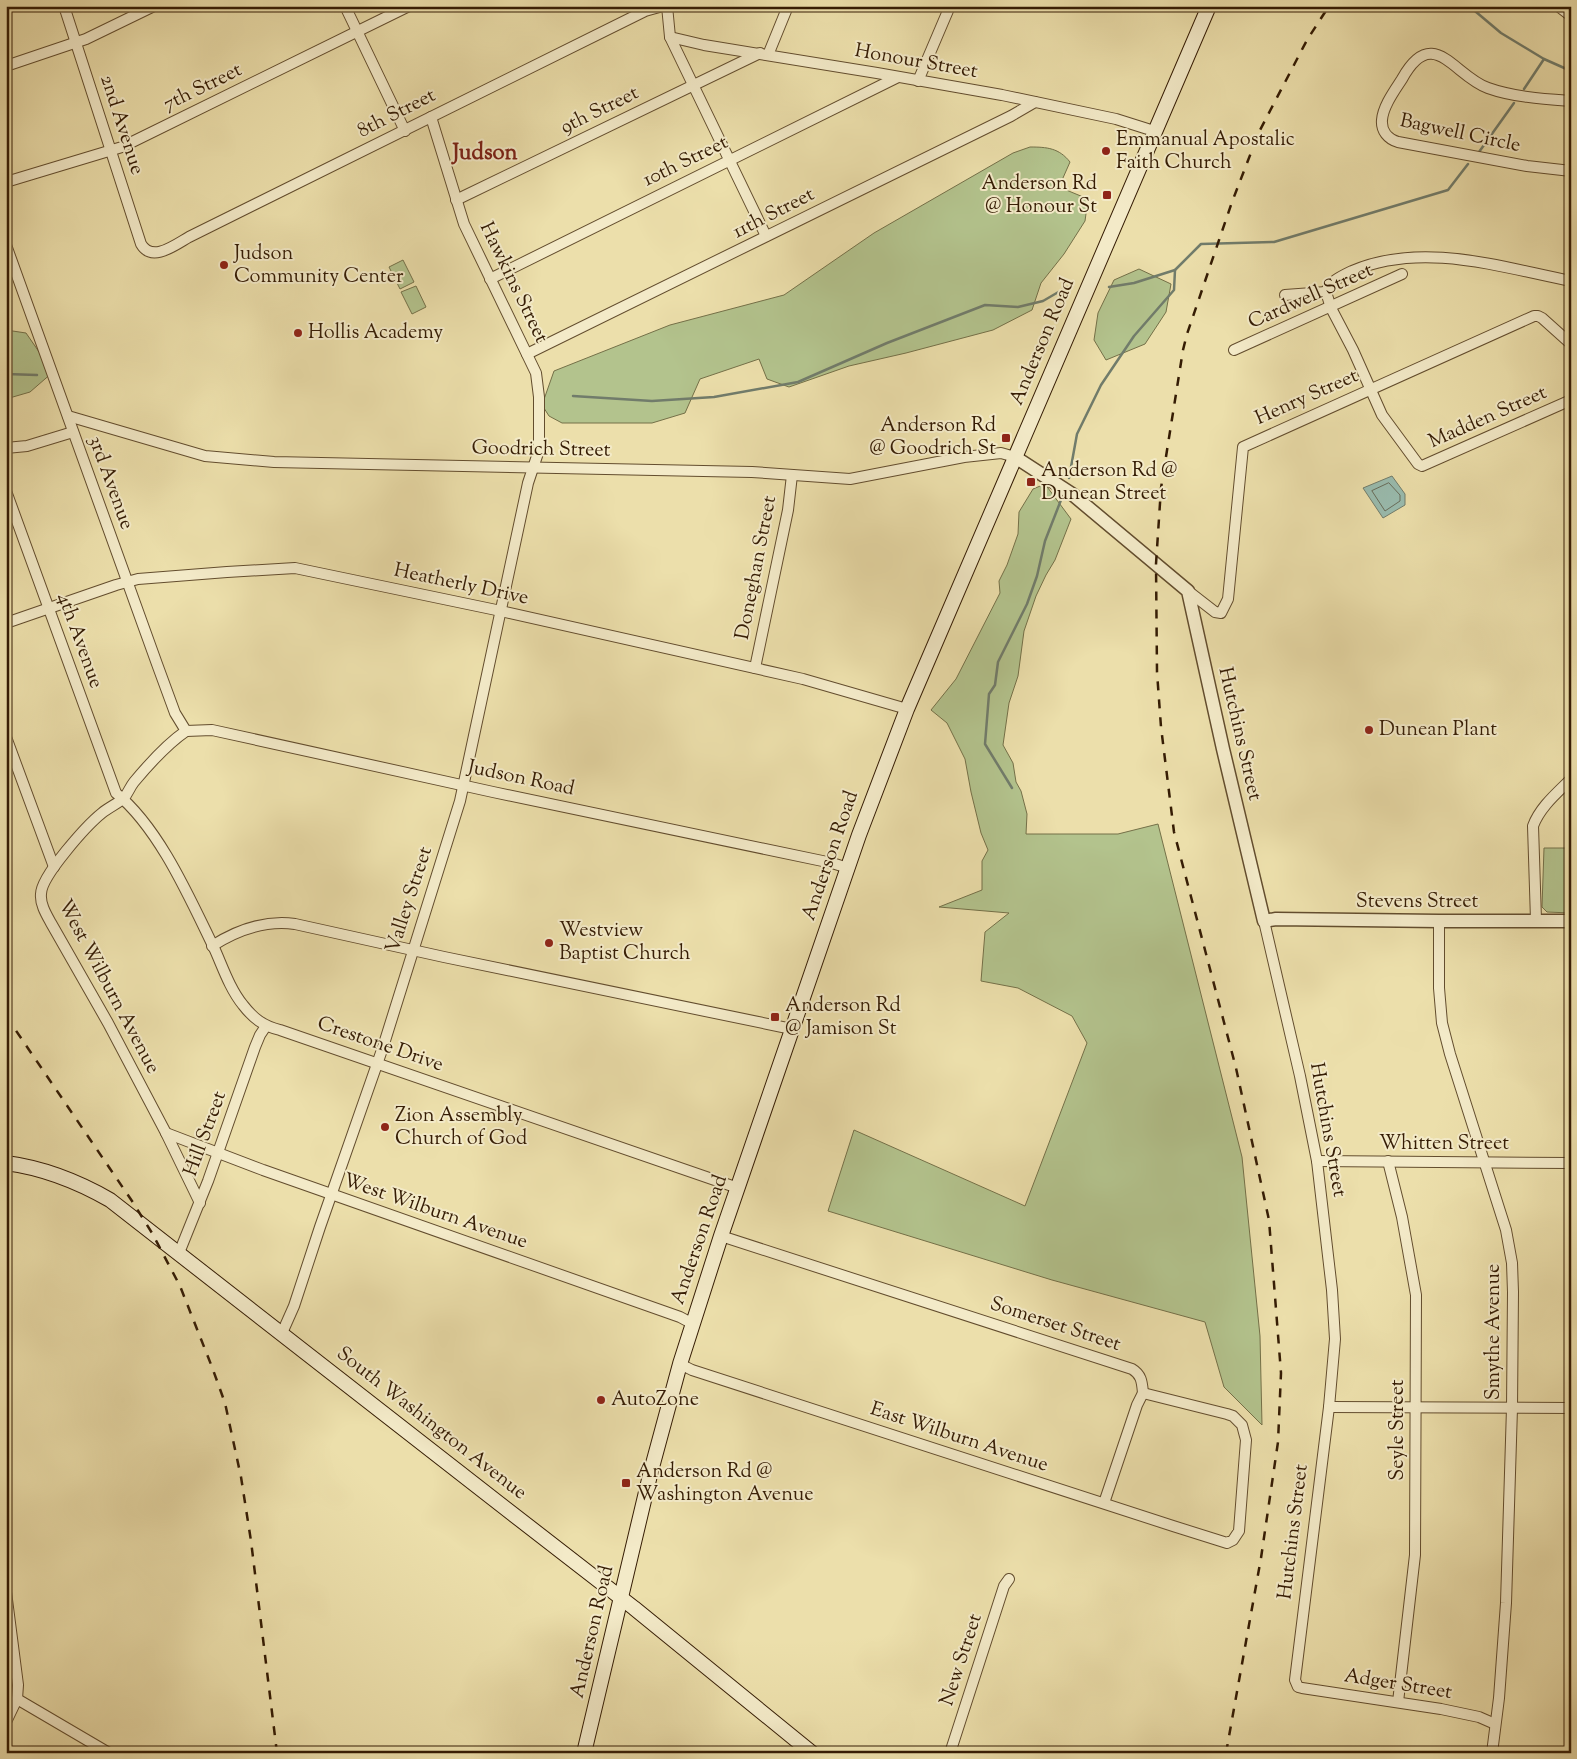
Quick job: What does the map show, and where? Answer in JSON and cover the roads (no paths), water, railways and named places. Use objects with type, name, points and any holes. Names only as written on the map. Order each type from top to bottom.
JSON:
[{"type":"main road","name":"Anderson Road","points":[[584,1753],[651,1471],[680,1364],[738,1188],[848,868],[907,709],[1209,6]]},
{"type":"main road","name":"South Washington Avenue","points":[[6,1163],[36,1168],[64,1177],[110,1200],[621,1598],[812,1753]]},
{"type":"street","name":"2nd Avenue","points":[[64,6],[141,244],[149,253]]},
{"type":"street","points":[[6,66],[86,39],[154,6]]},
{"type":"street","points":[[345,6],[405,131]]},
{"type":"street","name":"7th Street","points":[[6,182],[122,147],[408,6]]},
{"type":"street","points":[[677,6],[666,9],[670,37],[766,236]]},
{"type":"street","points":[[764,54],[788,6]]},
{"type":"street","points":[[918,81],[950,6]]},
{"type":"street","points":[[1558,6],[1571,16]]},
{"type":"street","name":"8th Street","points":[[149,253],[162,251],[645,11],[666,9]]},
{"type":"street","name":"Honour Street","points":[[670,37],[704,45],[1035,102],[1116,119],[1154,131]]},
{"type":"street","name":"9th Street","points":[[456,200],[764,54]]},
{"type":"street","name":"Bagwell Circle","points":[[1571,101],[1487,88],[1472,80],[1446,58],[1432,54],[1417,59],[1408,68],[1384,110],[1382,126],[1388,136],[1398,142],[1527,166],[1571,171]]},
{"type":"street","name":"10th Street","points":[[490,279],[898,77]]},
{"type":"street","name":"11th Street","points":[[527,354],[1012,116],[1035,102]]},
{"type":"street","name":"Hawkins Street","points":[[431,117],[464,224],[534,367],[539,396],[539,450],[533,468]]},
{"type":"street","name":"3rd Avenue","points":[[6,245],[175,713],[186,731]]},
{"type":"street","points":[[1370,389],[1353,350],[1331,308],[1326,292],[1331,282],[1359,268],[1389,260],[1416,256],[1446,257],[1473,261],[1571,281]]},
{"type":"street","name":"Cardwell Street","points":[[1234,350],[1331,308],[1402,274]]},
{"type":"street","points":[[1285,295],[1326,292]]},
{"type":"street","name":"Henry Street","points":[[1188,591],[1216,612],[1220,613],[1226,605],[1243,447],[1534,316],[1542,318],[1571,344]]},
{"type":"street","name":"Madden Street","points":[[1370,389],[1392,431],[1418,464],[1422,466],[1571,400]]},
{"type":"street","name":"Goodrich Street","points":[[68,416],[205,456],[230,460],[274,462],[752,472],[841,479],[861,478],[964,457],[1001,453],[1015,457]]},
{"type":"street","points":[[6,448],[27,446],[73,432]]},
{"type":"street","points":[[1015,457],[1072,494],[1188,591]]},
{"type":"street","name":"Valley Street","points":[[282,1333],[294,1306],[378,1063],[412,949],[460,801],[528,483],[533,468]]},
{"type":"street","name":"Doneghan Street","points":[[755,668],[788,510],[792,475]]},
{"type":"street","name":"4th Avenue","points":[[6,491],[110,780],[116,793],[123,799]]},
{"type":"street","name":"Heatherly Drive","points":[[6,623],[128,582],[150,578],[295,568],[803,679],[907,709]]},
{"type":"street","name":"Hutchins Street","points":[[1188,591],[1300,1076],[1317,1161],[1332,1290],[1335,1339],[1329,1406],[1296,1684]]},
{"type":"street","name":"Judson Road","points":[[186,731],[212,730],[848,868]]},
{"type":"street","name":"West Wilburn Avenue","points":[[186,731],[175,739],[144,771],[133,783],[123,799],[111,805],[77,838],[45,880],[41,890],[41,898],[45,912],[108,1023],[166,1133],[200,1203]]},
{"type":"street","points":[[6,737],[54,867]]},
{"type":"street","points":[[1536,920],[1533,826],[1546,806],[1571,779]]},
{"type":"street","name":"Crestone Drive","points":[[123,799],[134,810],[167,858],[239,1000],[249,1012],[266,1026],[738,1188]]},
{"type":"street","name":"Stevens Street","points":[[1264,921],[1276,919],[1571,920]]},
{"type":"street","name":"Smythe Avenue","points":[[1439,921],[1439,988],[1442,1023],[1450,1054],[1506,1230],[1512,1263],[1512,1408],[1506,1603],[1499,1698],[1492,1753]]},
{"type":"street","points":[[212,946],[256,926],[282,922],[340,932],[792,1030]]},
{"type":"street","name":"Hill Street","points":[[179,1253],[200,1203],[255,1047],[266,1026]]},
{"type":"street","name":"West Wilburn Avenue","points":[[166,1133],[331,1195],[680,1317],[693,1324]]},
{"type":"street","name":"Whitten Street","points":[[1317,1161],[1571,1162]]},
{"type":"street","name":"Seyle Street","points":[[1388,1161],[1402,1216],[1416,1289],[1415,1555],[1398,1702]]},
{"type":"street","name":"Somerset Street","points":[[722,1236],[1132,1369],[1140,1375],[1143,1393]]},
{"type":"street","name":"East Wilburn Avenue","points":[[680,1364],[692,1370],[1228,1543],[1237,1535],[1240,1526],[1246,1440],[1242,1424],[1233,1416],[1227,1414],[1143,1393]]},
{"type":"street","points":[[1104,1503],[1137,1405],[1143,1393]]},
{"type":"street","points":[[1329,1406],[1571,1408]]},
{"type":"street","name":"New Street","points":[[950,1753],[1004,1586],[1009,1579]]},
{"type":"street","points":[[6,1592],[17,1668],[17,1699],[6,1722]]},
{"type":"street","name":"Adger Street","points":[[1296,1684],[1302,1688],[1398,1702],[1479,1717],[1495,1724]]},
{"type":"street","points":[[17,1699],[108,1753]]},
{"type":"water","points":[[1392,476],[1405,494],[1405,505],[1383,518],[1363,488]]},
{"type":"waterway","points":[[1392,6],[1399,6]]},
{"type":"waterway","points":[[1469,6],[1501,33],[1544,59],[1571,71]]},
{"type":"waterway","points":[[1524,89],[1544,59]]},
{"type":"waterway","points":[[1479,152],[1514,103]]},
{"type":"waterway","points":[[1109,287],[1134,283],[1175,270],[1201,244],[1274,242],[1448,190],[1468,164]]},
{"type":"waterway","points":[[1069,478],[1077,434],[1101,385],[1134,336],[1174,290],[1175,270]]},
{"type":"waterway","points":[[573,396],[652,401],[714,397],[798,382],[887,343],[985,305],[1018,307],[1043,301],[1067,287]]},
{"type":"waterway","points":[[6,374],[37,375]]},
{"type":"waterway","points":[[1012,788],[985,744],[989,694],[995,685],[998,662],[1027,604],[1037,576],[1045,541],[1061,500]]},
{"type":"railway","points":[[1226,1753],[1261,1558],[1278,1442],[1281,1373],[1269,1220],[1236,1068],[1174,832],[1161,727],[1157,672],[1156,564],[1161,488],[1187,334],[1232,202],[1259,132],[1307,40],[1329,6]]},
{"type":"railway","points":[[6,1016],[152,1233],[180,1286],[212,1367],[225,1403],[241,1477],[251,1541],[277,1753]]},
{"type":"place","name":"Emmanual Apostalic Faith Church","points":[[1106,151]]},
{"type":"place","name":"Anderson Rd @ Honour St","points":[[1107,195]]},
{"type":"place","name":"Judson Community Center","points":[[224,265]]},
{"type":"place","name":"Hollis Academy","points":[[298,333]]},
{"type":"place","name":"Anderson Rd @ Goodrich St","points":[[1006,438]]},
{"type":"place","name":"Anderson Rd @ Dunean Street","points":[[1031,482]]},
{"type":"place","name":"Dunean Plant","points":[[1369,730]]},
{"type":"place","name":"Westview Baptist Church","points":[[549,943]]},
{"type":"place","name":"Anderson Rd @ Jamison St","points":[[775,1017]]},
{"type":"place","name":"Zion Assembly Church of God","points":[[385,1127]]},
{"type":"place","name":"AutoZone","points":[[601,1400]]},
{"type":"place","name":"Anderson Rd @ Washington Avenue","points":[[626,1483]]},
{"type":"district","name":"Judson","points":[[485,154]]}]
